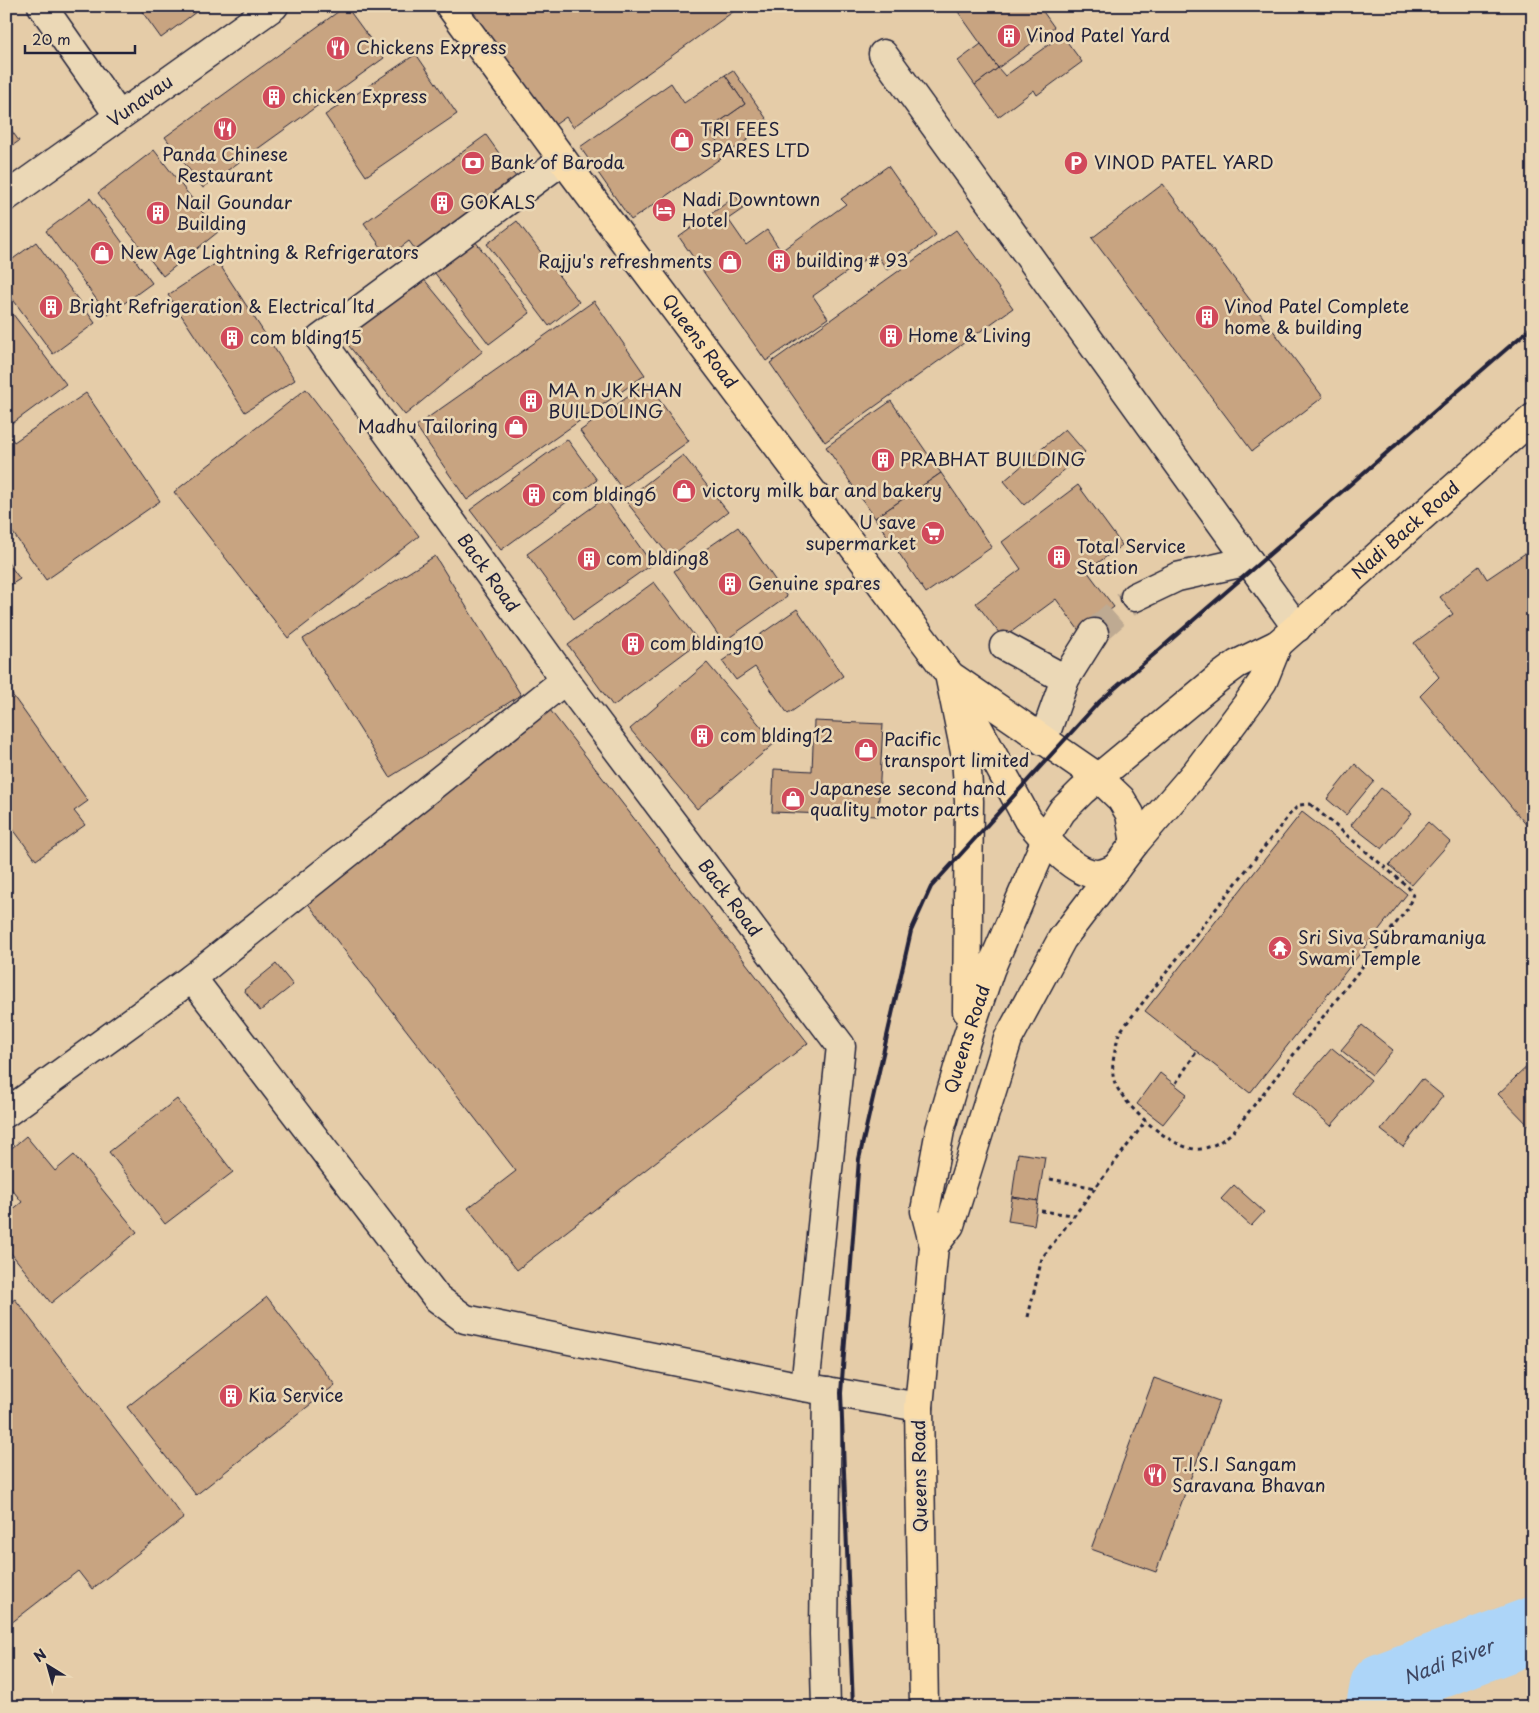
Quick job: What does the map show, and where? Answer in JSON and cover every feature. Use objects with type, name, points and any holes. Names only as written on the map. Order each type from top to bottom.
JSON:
[{"type":"main road","name":"Queens Road","points":[[450,6],[563,160],[949,674],[1028,820],[1046,841],[1088,873],[1101,874],[1116,868]]},
{"type":"main road","name":"Nadi Back Road","points":[[1099,778],[1222,675],[1288,636],[1533,418]]},
{"type":"main road","name":"Nadi Back Road","points":[[1135,842],[1197,771],[1248,703],[1263,681],[1288,636]]},
{"type":"main road","name":"Queens Road","points":[[949,674],[1099,778],[1121,799],[1130,814],[1135,842]]},
{"type":"main road","points":[[949,674],[966,757],[969,801],[969,973],[965,1044]]},
{"type":"main road","name":"Queens Road","points":[[924,1707],[919,1407],[934,1246],[925,1211],[940,1130],[965,1044],[990,970],[1046,841],[1062,811],[1099,778]]},
{"type":"main road","points":[[934,1246],[950,1225],[1008,1039],[1062,940],[1135,842]]},
{"type":"street","points":[[42,6],[119,116]]},
{"type":"street","name":"Vunavau","points":[[6,197],[274,6]]},
{"type":"street","points":[[883,54],[1249,562],[1288,636]]},
{"type":"street","name":"Back Road","points":[[563,160],[320,339],[565,680],[842,1046],[816,1389]]},
{"type":"street","points":[[1135,598],[1177,577],[1249,562]]},
{"type":"street","points":[[1044,741],[1065,679],[1094,633]]},
{"type":"street","points":[[1004,646],[1065,679]]},
{"type":"street","points":[[6,1113],[192,978],[565,680]]},
{"type":"street","points":[[192,978],[437,1298],[465,1319],[816,1389],[919,1407]]},
{"type":"street","points":[[816,1389],[826,1707]]},
{"type":"path","points":[[1310,804],[1408,887],[1413,894],[1408,908],[1233,1132],[1218,1144],[1198,1150],[1174,1142],[1146,1121],[1132,1110],[1114,1082],[1114,1062],[1119,1033],[1290,814],[1299,805],[1310,804]]},
{"type":"path","points":[[1176,1082],[1197,1051]]},
{"type":"path","points":[[1028,1317],[1042,1258],[1146,1121]]},
{"type":"path","points":[[1050,1179],[1096,1188]]},
{"type":"path","points":[[1041,1211],[1075,1215]]},
{"type":"building","points":[[138,6],[204,6],[161,38]]},
{"type":"building","name":"chicken Express","points":[[346,6],[384,58],[203,188],[165,137]]},
{"type":"building","points":[[461,6],[741,6],[573,127],[566,117],[549,129]]},
{"type":"building","name":"Vinod Patel Yard","points":[[954,6],[1039,6],[1054,27],[998,68]]},
{"type":"building","points":[[1062,35],[1082,62],[1037,95],[1034,90],[998,117],[975,85],[998,68],[1005,76]]},
{"type":"building","points":[[981,44],[998,68],[975,85],[958,61]]},
{"type":"building","points":[[416,54],[457,114],[366,176],[325,115]]},
{"type":"building","points":[[733,70],[770,124],[727,154],[709,129],[745,104],[725,75]]},
{"type":"building","name":"Nadi Downtown Hotel","points":[[725,75],[745,104],[709,129],[727,154],[631,220],[580,147],[671,83],[684,103]]},
{"type":"building","points":[[6,123],[19,141],[6,150]]},
{"type":"building","name":"GOKALS","points":[[486,135],[521,184],[420,256],[409,241],[388,257],[364,223]]},
{"type":"building","name":"Nail Goundar Building","points":[[154,150],[218,232],[163,276],[98,193]]},
{"type":"building","name":"building # 93","points":[[888,166],[936,235],[887,270],[875,252],[813,296],[828,318],[766,361],[679,237],[736,196],[744,208],[728,219],[746,245],[767,230],[781,251],[846,204],[841,199]]},
{"type":"building","name":"Vinod Patel Complete home & building","points":[[1163,184],[1323,397],[1252,451],[1092,238]]},
{"type":"building","points":[[90,198],[152,283],[108,315],[46,231]]},
{"type":"building","points":[[517,221],[579,302],[549,326],[487,244]]},
{"type":"building","name":"Home & Living","points":[[956,230],[1013,308],[825,442],[770,363]]},
{"type":"building","points":[[475,241],[530,313],[489,344],[434,272]]},
{"type":"building","name":"Bright Refrigeration & Electrical ltd","points":[[36,242],[95,323],[53,354],[6,290],[6,264]]},
{"type":"building","name":"com blding15","points":[[218,262],[295,380],[245,412],[168,295]]},
{"type":"building","points":[[418,272],[483,351],[405,415],[340,335]]},
{"type":"building","name":"MA n JK KHAN BUILDOLING","points":[[594,301],[645,375],[467,500],[416,426]]},
{"type":"building","points":[[6,305],[66,384],[13,423],[6,414]]},
{"type":"building","points":[[647,383],[689,441],[622,489],[580,431]]},
{"type":"building","points":[[306,389],[419,536],[288,638],[174,492]]},
{"type":"building","points":[[86,393],[160,501],[46,580],[6,523],[6,430],[14,442]]},
{"type":"building","name":"PRABHAT BUILDING","points":[[891,401],[941,473],[875,518],[826,447]]},
{"type":"building","points":[[1065,429],[1085,452],[1024,505],[1004,481]]},
{"type":"building","name":"com blding6","points":[[567,439],[597,480],[501,550],[470,510]]},
{"type":"building","points":[[683,455],[728,512],[670,557],[625,500]]},
{"type":"building","name":"U save supermarket","points":[[941,473],[992,547],[926,593],[875,518]]},
{"type":"building","name":"Total Service Station","points":[[1078,485],[1122,545],[1087,571],[1114,607],[1080,632],[1056,599],[1003,638],[976,603],[1021,569],[1002,542]]},
{"type":"building","name":"com blding8","points":[[605,498],[652,564],[574,619],[527,554]]},
{"type":"building","name":"Genuine spares","points":[[738,527],[787,597],[723,642],[674,571]]},
{"type":"building","points":[[1533,548],[1533,833],[1420,696],[1439,677],[1414,643],[1453,614],[1440,597],[1479,566],[1487,579]]},
{"type":"building","points":[[435,556],[521,695],[390,777],[303,639]]},
{"type":"building","points":[[6,560],[20,579],[6,588]]},
{"type":"building","name":"com blding10","points":[[654,582],[699,642],[613,706],[568,645]]},
{"type":"building","points":[[797,609],[843,676],[788,714],[755,667],[736,680],[722,661]]},
{"type":"building","name":"com blding12","points":[[707,663],[775,743],[697,809],[630,729]]},
{"type":"building","points":[[6,686],[88,801],[74,811],[85,825],[36,860],[10,825],[6,828]]},
{"type":"building","points":[[550,710],[808,1043],[517,1270],[468,1208],[516,1171],[306,901]]},
{"type":"building","points":[[814,721],[883,724],[878,816],[772,812],[774,769],[812,771]]},
{"type":"building","points":[[1355,764],[1374,781],[1346,815],[1327,799]]},
{"type":"building","points":[[1381,788],[1412,813],[1382,849],[1351,825]]},
{"type":"building","name":"Sri Siva Subramaniya Swami Temple","points":[[1302,812],[1407,894],[1250,1093],[1145,1011]]},
{"type":"building","points":[[1428,822],[1450,842],[1412,885],[1389,865]]},
{"type":"building","points":[[276,964],[293,985],[260,1011],[244,990]]},
{"type":"building","points":[[1362,1025],[1393,1050],[1372,1075],[1341,1050]]},
{"type":"building","points":[[1332,1048],[1371,1080],[1331,1126],[1293,1093]]},
{"type":"building","points":[[1533,1061],[1533,1130],[1498,1094]]},
{"type":"building","points":[[1160,1073],[1187,1094],[1163,1124],[1137,1104]]},
{"type":"building","points":[[1422,1079],[1443,1096],[1403,1147],[1381,1130]]},
{"type":"building","points":[[177,1099],[233,1172],[165,1224],[109,1152]]},
{"type":"building","points":[[26,1136],[55,1171],[74,1155],[137,1232],[51,1303],[6,1247],[6,1215],[22,1202],[6,1182],[6,1153]]},
{"type":"building","points":[[1018,1153],[1045,1157],[1038,1201],[1012,1197]]},
{"type":"building","points":[[1234,1185],[1264,1212],[1251,1226],[1221,1199]]},
{"type":"building","points":[[1012,1197],[1038,1201],[1034,1225],[1008,1221]]},
{"type":"building","name":"Kia Service","points":[[267,1297],[335,1385],[196,1495],[127,1407]]},
{"type":"building","points":[[15,1299],[184,1518],[92,1589],[78,1571],[6,1627],[6,1305]]},
{"type":"building","name":"T.I.S.I Sangam Saravana Bhavan","points":[[1154,1378],[1219,1401],[1156,1572],[1091,1549]]},
{"type":"waterway","name":"Nadi River","points":[[1379,1707],[1383,1686],[1533,1630]]},
{"type":"tunnel","points":[[1094,633],[1135,597]]},
{"type":"railway","points":[[853,1707],[841,1393],[859,1159],[911,931],[931,887],[1099,702],[1533,326]]},
{"type":"place","name":"Vinod Patel Yard","points":[[1009,36]]},
{"type":"place","name":"Chickens Express","points":[[338,48]]},
{"type":"place","name":"chicken Express","points":[[274,97]]},
{"type":"place","name":"Panda Chinese Restaurant","points":[[225,129]]},
{"type":"place","name":"TRI FEES SPARES LTD","points":[[682,140]]},
{"type":"place","name":"Bank of Baroda","points":[[473,163]]},
{"type":"place","name":"VINOD PATEL YARD","points":[[1076,163]]},
{"type":"place","name":"GOKALS","points":[[442,203]]},
{"type":"place","name":"Nadi Downtown Hotel","points":[[664,210]]},
{"type":"place","name":"Nail Goundar Building","points":[[158,213]]},
{"type":"place","name":"New Age Lightning & Refrigerators","points":[[102,253]]},
{"type":"place","name":"building # 93","points":[[779,261]]},
{"type":"place","name":"Rajju's refreshments","points":[[730,262]]},
{"type":"place","name":"Bright Refrigeration & Electrical ltd","points":[[51,307]]},
{"type":"place","name":"Vinod Patel Complete home & building","points":[[1207,317]]},
{"type":"place","name":"Home & Living","points":[[891,336]]},
{"type":"place","name":"com blding15","points":[[232,338]]},
{"type":"place","name":"MA n JK KHAN BUILDOLING","points":[[531,401]]},
{"type":"place","name":"Madhu Tailoring","points":[[516,427]]},
{"type":"place","name":"PRABHAT BUILDING","points":[[883,460]]},
{"type":"place","name":"victory milk bar and bakery","points":[[684,491]]},
{"type":"place","name":"com blding6","points":[[534,495]]},
{"type":"place","name":"U save supermarket","points":[[933,533]]},
{"type":"place","name":"Total Service Station","points":[[1059,557]]},
{"type":"place","name":"com blding8","points":[[589,559]]},
{"type":"place","name":"Genuine spares","points":[[730,584]]},
{"type":"place","name":"com blding10","points":[[633,644]]},
{"type":"place","name":"com blding12","points":[[702,736]]},
{"type":"place","name":"Pacific transport limited","points":[[866,750]]},
{"type":"place","name":"Japanese second hand quality motor parts","points":[[793,799]]},
{"type":"place","name":"Sri Siva Subramaniya Swami Temple","points":[[1280,948]]},
{"type":"place","name":"Kia Service","points":[[231,1396]]},
{"type":"place","name":"T.I.S.I Sangam Saravana Bhavan","points":[[1155,1475]]}]
